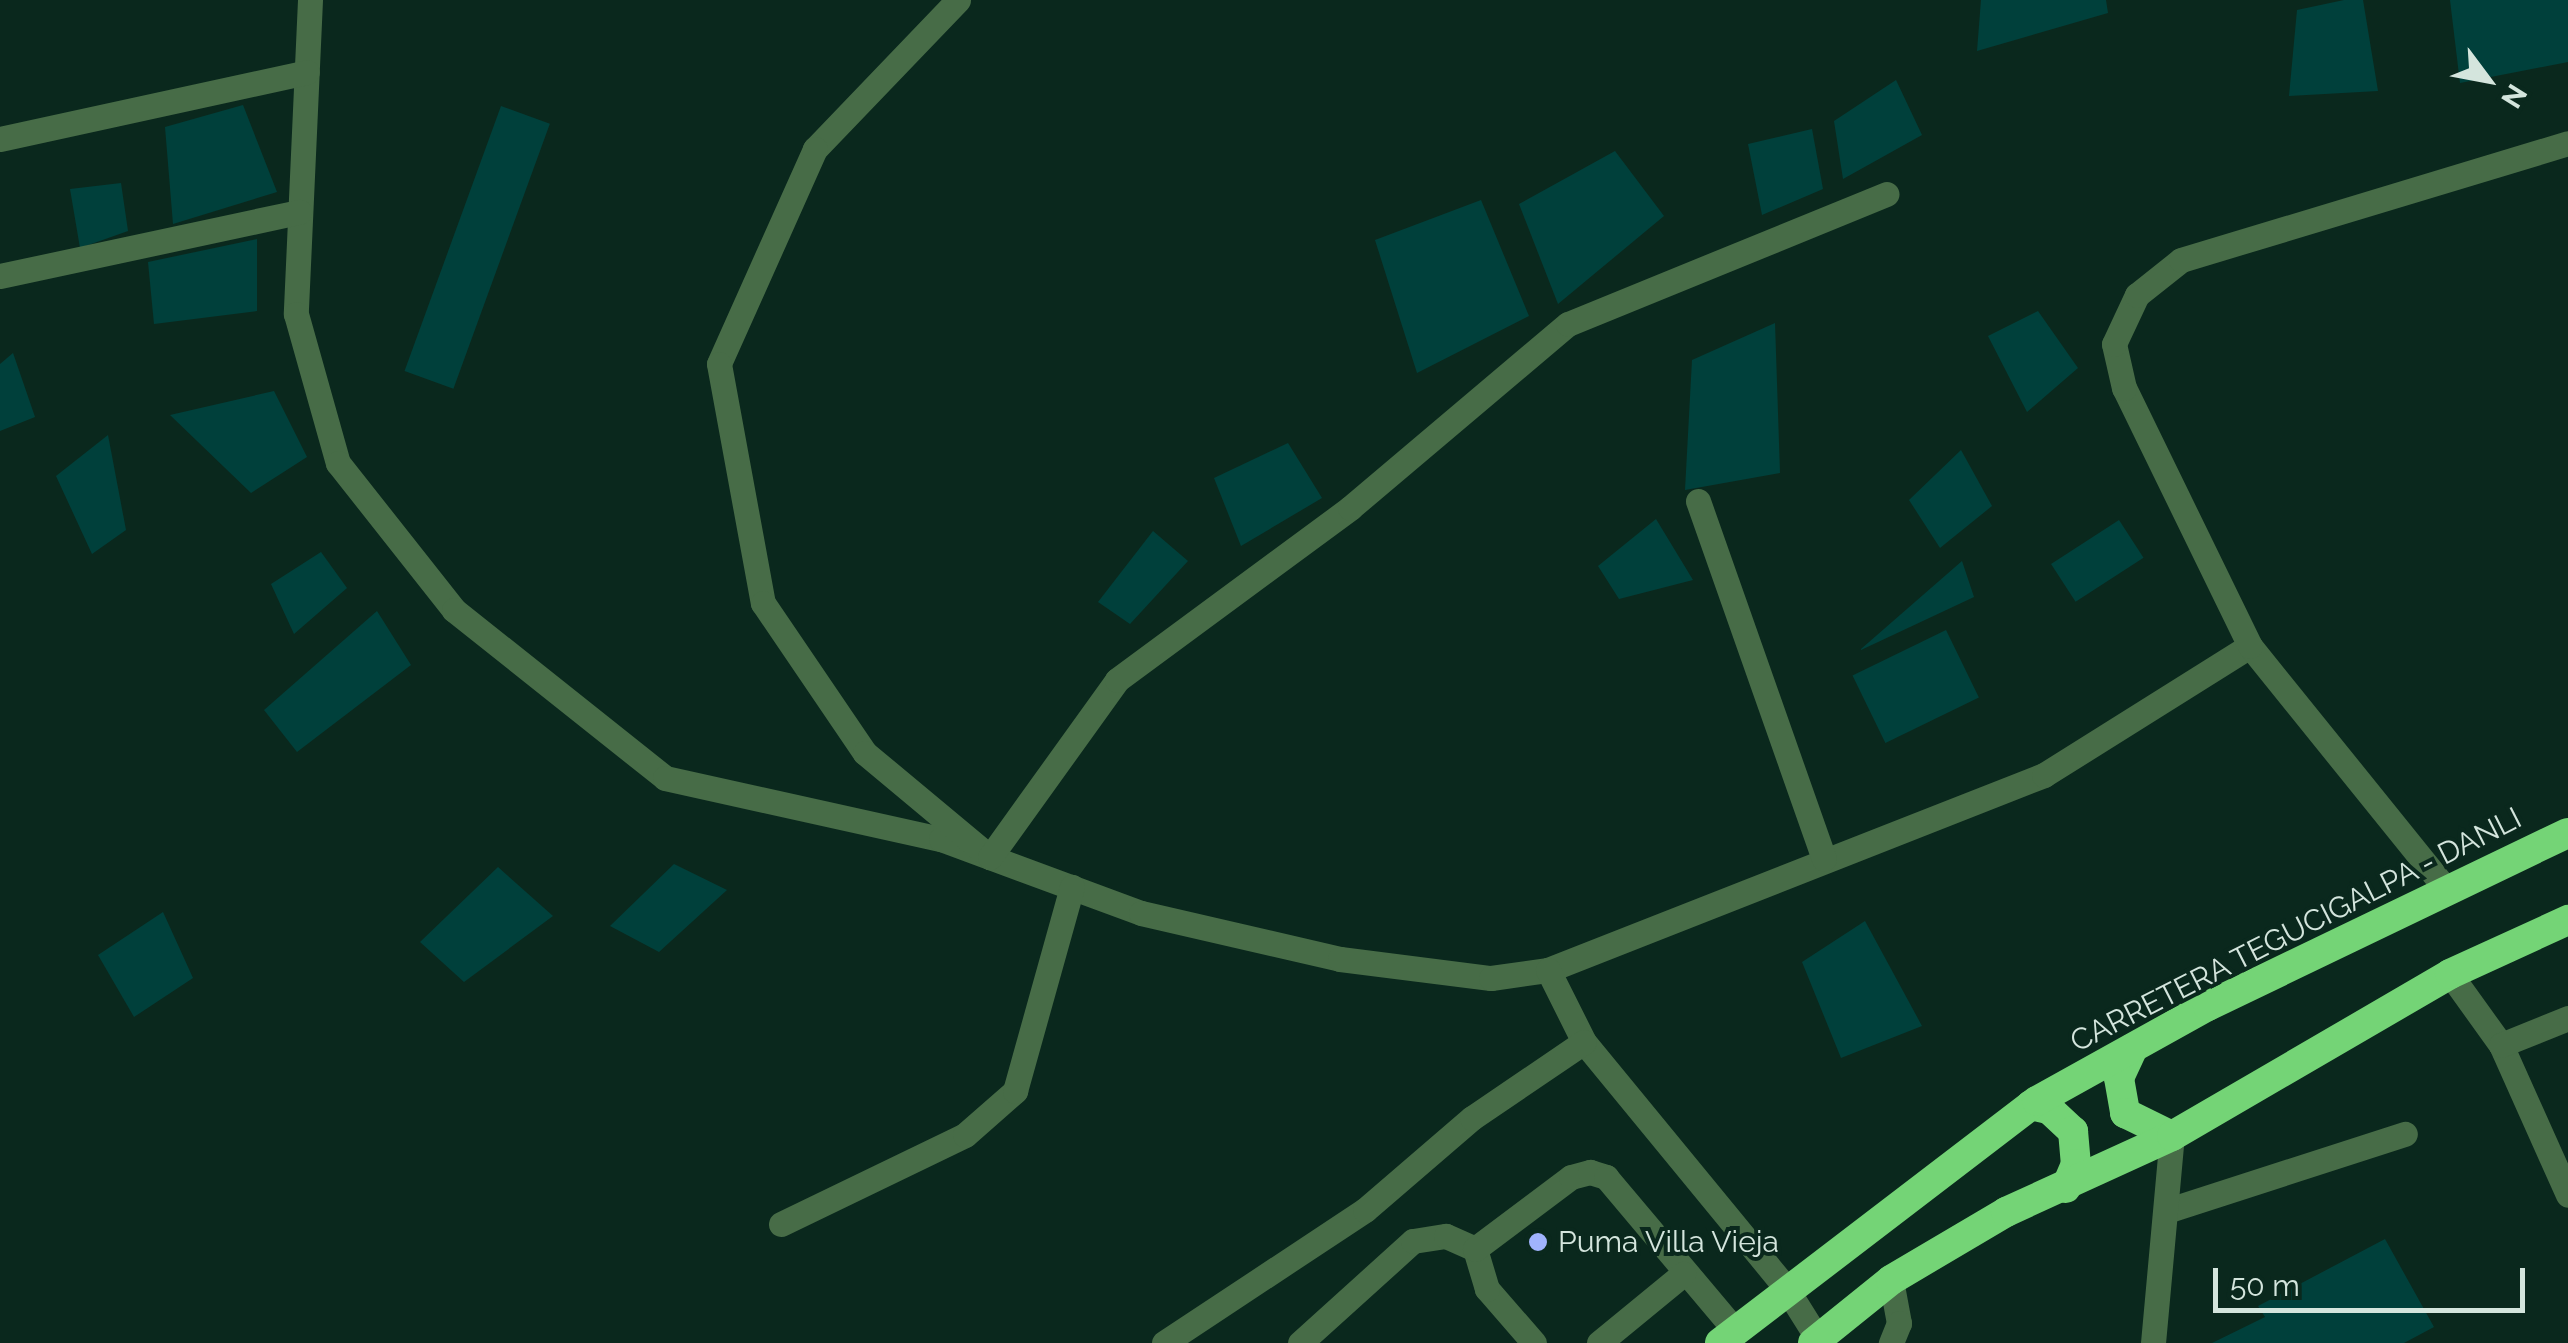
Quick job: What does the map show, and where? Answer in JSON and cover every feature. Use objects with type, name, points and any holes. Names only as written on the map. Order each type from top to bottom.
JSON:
[{"type":"highway","name":"CARRETERA TEGUCIGALPA - DANLI","points":[[1728,1337],[1786,1288],[2031,1105],[2132,1048],[2568,833]]},
{"type":"highway","points":[[1815,1341],[1891,1280],[2006,1212],[2066,1188],[2172,1136],[2450,974],[2568,920]]},
{"type":"highway","points":[[2132,1048],[2119,1078],[2125,1113],[2172,1136]]},
{"type":"highway","points":[[2031,1105],[2049,1109],[2073,1131],[2076,1164],[2066,1188]]},
{"type":"street","points":[[310,0],[296,314],[338,462],[454,610],[665,778],[941,839],[1141,913],[1340,959],[1490,978],[1548,970],[1824,858],[2044,776],[2250,646]]},
{"type":"street","points":[[958,0],[815,150],[720,364],[763,603],[865,754],[990,857]]},
{"type":"street","points":[[0,139],[307,72]]},
{"type":"street","points":[[2446,890],[2250,646],[2124,388],[2114,344],[2137,295],[2181,260],[2568,142]]},
{"type":"street","points":[[990,857],[1117,680],[1350,508],[1568,324],[1886,194]]},
{"type":"street","points":[[0,276],[300,212]]},
{"type":"street","points":[[1698,501],[1824,858]]},
{"type":"street","points":[[781,1224],[964,1136],[1014,1091],[1072,887]]},
{"type":"street","points":[[1548,970],[1584,1042],[1786,1288],[1815,1341]]},
{"type":"street","points":[[2450,974],[2502,1045],[2568,1195]]},
{"type":"street","points":[[2502,1045],[2568,1018]]},
{"type":"street","points":[[1164,1343],[1365,1210],[1472,1118],[1584,1042]]},
{"type":"street","points":[[2166,1211],[2405,1134]]},
{"type":"street","points":[[2153,1343],[2172,1136]]},
{"type":"street","points":[[1476,1249],[1571,1177],[1590,1172],[1606,1177],[1684,1274],[1728,1337]]},
{"type":"street","points":[[1300,1343],[1413,1241],[1446,1236],[1476,1249]]},
{"type":"street","points":[[1476,1249],[1487,1290],[1534,1343]]},
{"type":"street","points":[[1598,1343],[1684,1274]]},
{"type":"street","points":[[1891,1280],[1898,1324],[1892,1343]]},
{"type":"building","points":[[1981,0],[2106,0],[2108,13],[1977,51]]},
{"type":"building","points":[[2363,0],[2378,91],[2289,96],[2297,10]]},
{"type":"building","points":[[2450,0],[2568,0],[2568,62],[2460,83]]},
{"type":"building","points":[[1896,80],[1922,135],[1843,179],[1834,121]]},
{"type":"building","points":[[243,105],[277,192],[173,224],[165,127]]},
{"type":"building","points":[[501,106],[550,124],[453,389],[405,371]]},
{"type":"building","points":[[1812,129],[1823,189],[1762,215],[1748,144]]},
{"type":"building","points":[[1615,151],[1664,216],[1558,304],[1519,204]]},
{"type":"building","points":[[121,183],[128,231],[80,248],[70,189]]},
{"type":"building","points":[[1481,200],[1529,316],[1417,373],[1375,240]]},
{"type":"building","points":[[257,239],[257,311],[154,324],[148,262]]},
{"type":"building","points":[[2038,311],[2078,368],[2027,412],[1988,336]]},
{"type":"building","points":[[1775,323],[1780,473],[1685,490],[1692,360]]},
{"type":"building","points":[[13,353],[35,417],[0,431],[0,364]]},
{"type":"building","points":[[274,391],[307,457],[251,493],[170,415]]},
{"type":"building","points":[[108,435],[126,530],[92,554],[56,476]]},
{"type":"building","points":[[1288,443],[1322,498],[1241,546],[1214,478]]},
{"type":"building","points":[[1961,450],[1992,506],[1940,548],[1909,500]]},
{"type":"building","points":[[1656,519],[1693,580],[1619,599],[1598,566]]},
{"type":"building","points":[[2119,520],[2144,558],[2076,602],[2051,564]]},
{"type":"building","points":[[1153,531],[1188,561],[1130,624],[1098,602]]},
{"type":"building","points":[[321,552],[347,588],[294,634],[271,584]]},
{"type":"building","points":[[1962,561],[1974,597],[1861,650],[1861,649]]},
{"type":"building","points":[[377,611],[411,665],[297,752],[264,710]]},
{"type":"building","points":[[1946,630],[1979,697],[1885,743],[1853,676]]},
{"type":"building","points":[[674,864],[727,890],[659,952],[610,926]]},
{"type":"building","points":[[498,867],[553,916],[464,982],[420,942]]},
{"type":"building","points":[[163,912],[193,978],[134,1017],[98,955]]},
{"type":"building","points":[[1865,921],[1922,1026],[1841,1058],[1802,962]]},
{"type":"building","points":[[2385,1239],[2434,1327],[2404,1343],[2212,1343],[2265,1317],[2258,1306]]},
{"type":"place","name":"Puma Villa Vieja","points":[[1538,1242]]}]
